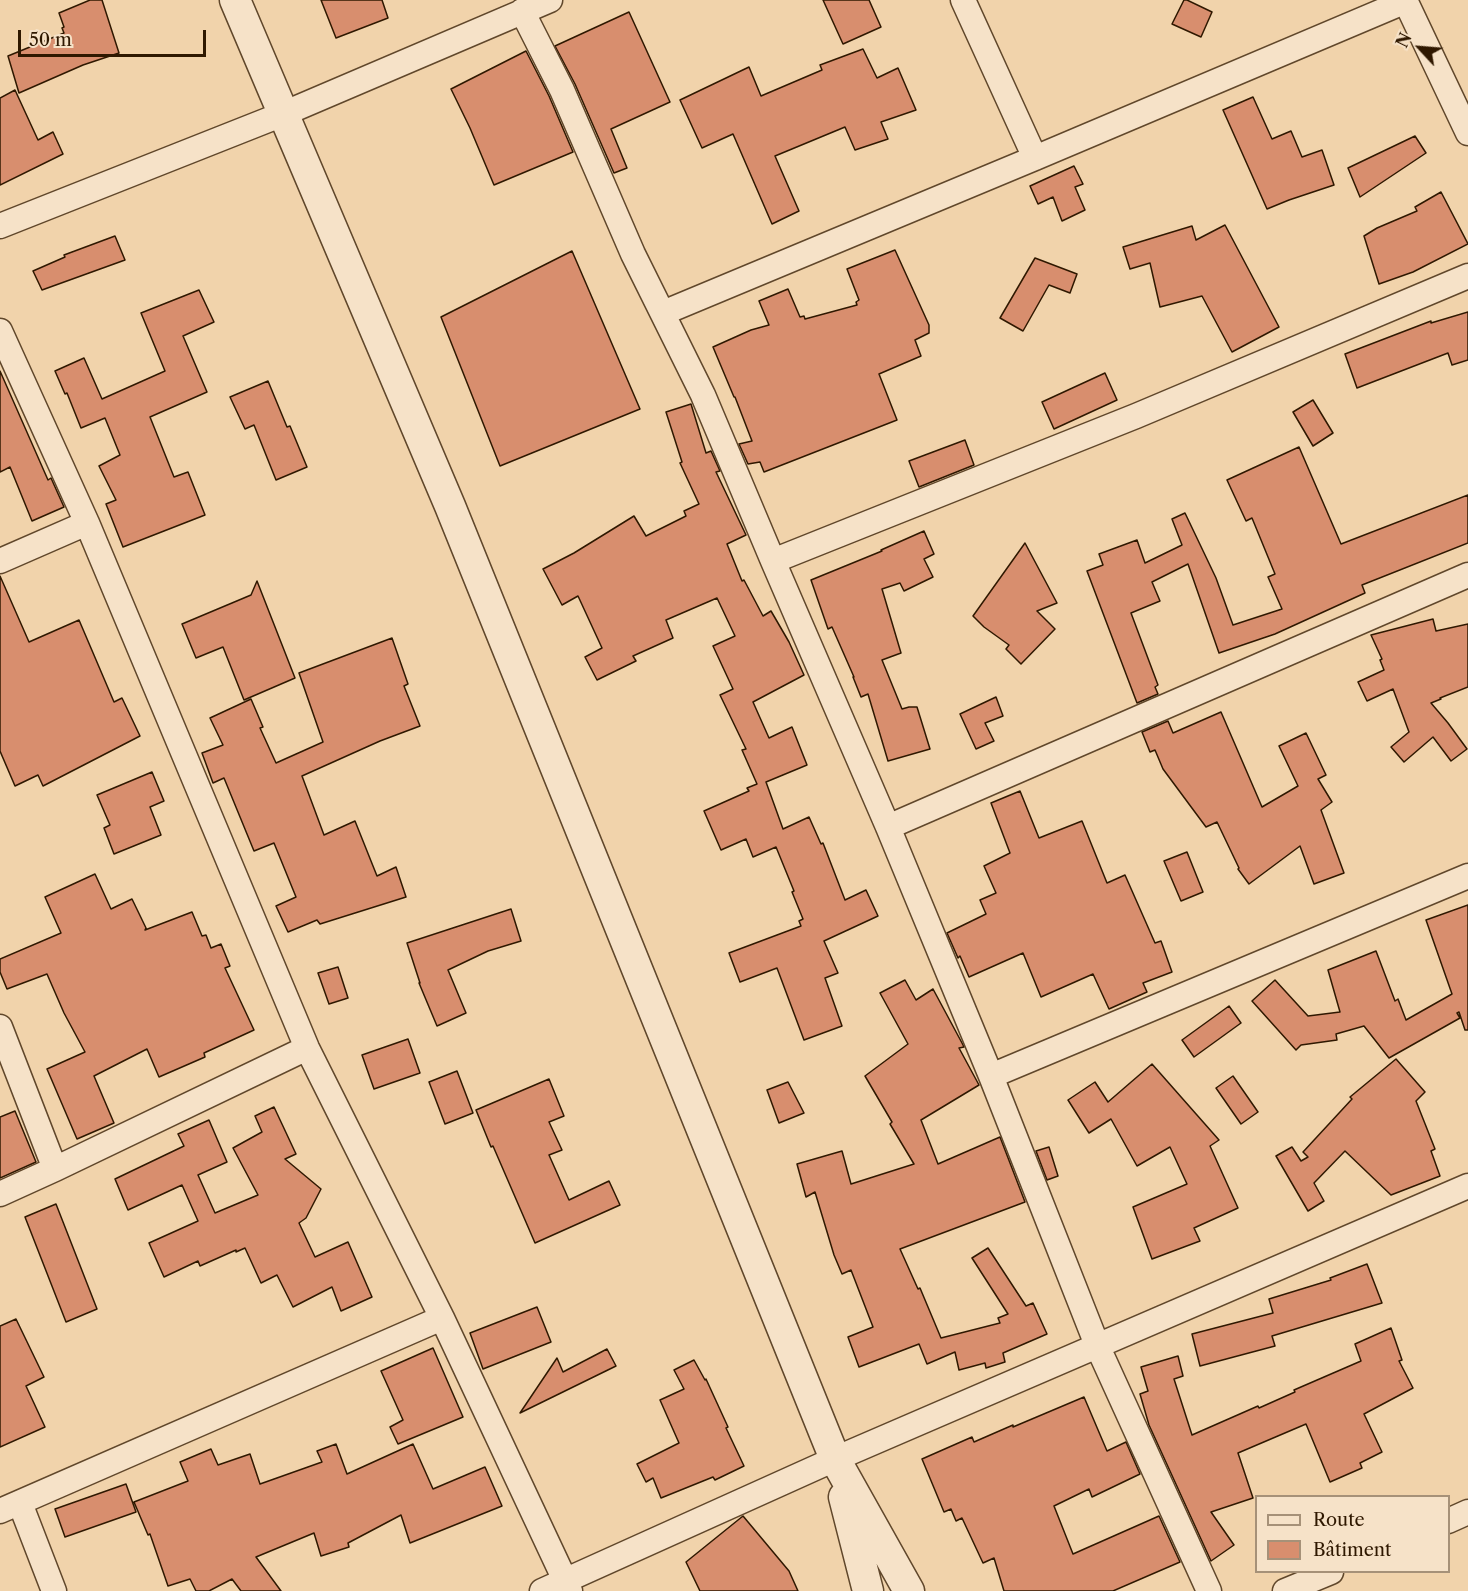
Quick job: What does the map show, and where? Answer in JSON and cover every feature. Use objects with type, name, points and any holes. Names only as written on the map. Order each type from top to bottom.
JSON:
[{"type":"street","points":[[235,0],[450,506],[835,1459],[909,1591]]},
{"type":"street","points":[[0,226],[283,114],[549,0]]},
{"type":"street","points":[[963,0],[1035,158]]},
{"type":"street","points":[[663,313],[1405,1],[1468,133]]},
{"type":"street","points":[[522,11],[562,90],[633,254],[703,395],[772,561],[888,827],[991,1076],[1097,1345],[1209,1591]]},
{"type":"street","points":[[772,561],[1136,416],[1468,276]]},
{"type":"street","points":[[0,331],[87,523],[308,1047],[442,1318],[568,1586]]},
{"type":"street","points":[[0,561],[87,523]]},
{"type":"street","points":[[888,827],[1468,575]]},
{"type":"street","points":[[991,1076],[1468,876]]},
{"type":"street","points":[[0,1028],[55,1169]]},
{"type":"street","points":[[0,1194],[308,1047]]},
{"type":"street","points":[[542,1591],[568,1586],[835,1459],[1468,1186]]},
{"type":"street","points":[[54,1591],[10,1507],[442,1318]]},
{"type":"street","points":[[835,1459],[868,1591]]},
{"type":"street","points":[[1450,1521],[1468,1512]]},
{"type":"street","points":[[1285,1591],[1328,1573]]},
{"type":"building","points":[[90,0],[102,0],[119,53],[83,65],[19,93],[8,56],[64,33],[59,13]]},
{"type":"building","points":[[321,0],[382,0],[388,18],[336,38]]},
{"type":"building","points":[[823,0],[869,0],[881,27],[843,44]]},
{"type":"building","points":[[1184,0],[1212,12],[1201,37],[1172,24]]},
{"type":"building","points":[[629,12],[670,102],[611,129],[627,168],[614,173],[575,84],[555,46]]},
{"type":"building","points":[[863,49],[877,78],[898,68],[916,110],[881,122],[888,139],[855,150],[845,127],[775,156],[799,211],[772,224],[733,134],[702,148],[680,100],[749,67],[761,96],[822,70],[820,65]]},
{"type":"building","points":[[526,51],[549,96],[573,152],[494,185],[451,89]]},
{"type":"building","points":[[15,90],[38,140],[53,132],[63,154],[0,185],[0,98]]},
{"type":"building","points":[[1253,97],[1272,139],[1291,131],[1302,157],[1322,150],[1334,185],[1267,209],[1223,110]]},
{"type":"building","points":[[1415,136],[1426,153],[1360,197],[1348,168]]},
{"type":"building","points":[[1074,166],[1083,184],[1075,187],[1085,210],[1062,221],[1053,197],[1038,204],[1030,186]]},
{"type":"building","points":[[1441,192],[1468,244],[1413,272],[1379,284],[1364,236],[1417,211],[1415,207]]},
{"type":"building","points":[[1225,225],[1279,327],[1232,352],[1202,296],[1160,307],[1150,263],[1130,269],[1123,247],[1192,226],[1196,240]]},
{"type":"building","points":[[115,236],[125,260],[42,290],[33,271],[65,257],[64,255]]},
{"type":"building","points":[[895,250],[929,325],[929,333],[915,340],[921,356],[879,374],[897,420],[764,472],[760,462],[748,464],[739,444],[752,441],[713,347],[751,330],[769,325],[759,301],[788,289],[800,317],[804,316],[805,319],[857,305],[856,302],[859,300],[847,269]]},
{"type":"building","points":[[572,251],[640,409],[500,466],[441,317]]},
{"type":"building","points":[[1035,258],[1077,274],[1070,293],[1049,285],[1023,331],[1000,318]]},
{"type":"building","points":[[199,290],[214,322],[183,336],[207,392],[150,417],[174,477],[188,472],[205,515],[123,547],[106,504],[116,500],[99,466],[120,455],[105,418],[81,428],[55,371],[84,358],[102,399],[165,371],[141,313]]},
{"type":"building","points":[[1468,312],[1468,360],[1452,365],[1448,353],[1357,388],[1345,354],[1431,321],[1431,323]]},
{"type":"building","points":[[0,371],[48,480],[51,478],[64,507],[32,521],[10,467],[0,472]]},
{"type":"building","points":[[1105,373],[1117,400],[1054,429],[1042,402]]},
{"type":"building","points":[[268,381],[307,467],[276,480],[254,425],[245,429],[230,397]]},
{"type":"building","points":[[1313,400],[1333,433],[1313,446],[1293,412]]},
{"type":"building","points":[[691,404],[706,453],[711,451],[720,471],[716,472],[746,535],[727,544],[742,581],[744,580],[763,616],[771,611],[804,675],[753,702],[769,738],[792,727],[807,765],[766,782],[783,829],[809,817],[821,844],[823,843],[845,900],[866,890],[878,916],[824,941],[838,973],[825,978],[842,1026],[804,1040],[777,968],[740,982],[729,953],[801,926],[799,921],[803,919],[776,847],[753,857],[746,839],[721,850],[704,811],[749,791],[747,788],[757,784],[742,750],[746,749],[720,695],[733,689],[713,646],[735,636],[717,598],[666,620],[673,638],[633,656],[636,661],[597,680],[585,657],[602,648],[578,596],[562,605],[543,569],[634,516],[646,536],[686,516],[684,511],[699,504],[680,463],[682,462],[666,412]]},
{"type":"building","points":[[965,440],[974,465],[919,487],[909,461]]},
{"type":"building","points":[[1299,447],[1341,544],[1468,495],[1468,543],[1362,585],[1365,593],[1275,634],[1219,653],[1188,564],[1152,582],[1160,601],[1131,613],[1158,685],[1155,687],[1158,694],[1137,703],[1087,571],[1103,565],[1099,554],[1137,540],[1145,563],[1182,545],[1172,519],[1185,513],[1216,578],[1233,625],[1282,609],[1268,577],[1275,574],[1252,518],[1246,521],[1227,480]]},
{"type":"building","points":[[924,531],[934,554],[924,559],[933,577],[904,591],[900,583],[882,589],[901,653],[882,660],[902,709],[917,707],[930,749],[888,761],[868,694],[861,697],[832,627],[828,629],[811,580]]},
{"type":"building","points":[[1025,543],[1057,603],[1037,611],[1055,629],[1021,664],[1006,649],[1009,645],[973,616]]},
{"type":"building","points":[[0,576],[29,642],[79,620],[114,702],[122,698],[140,736],[43,786],[38,775],[15,786],[0,751]]},
{"type":"building","points":[[257,581],[295,678],[244,700],[223,647],[196,658],[182,624],[251,595]]},
{"type":"building","points":[[1433,619],[1436,631],[1468,624],[1468,687],[1431,703],[1467,749],[1451,761],[1433,737],[1404,762],[1391,747],[1409,732],[1393,689],[1367,701],[1358,682],[1384,670],[1380,660],[1382,659],[1371,635]]},
{"type":"building","points":[[392,638],[408,684],[404,686],[420,726],[302,776],[324,835],[355,821],[377,876],[396,867],[406,897],[320,924],[317,920],[288,932],[276,906],[296,897],[274,843],[254,851],[224,778],[213,783],[202,753],[223,745],[210,718],[251,699],[263,727],[260,728],[276,763],[323,742],[299,673]]},
{"type":"building","points":[[996,697],[1003,716],[985,723],[994,741],[976,749],[960,714]]},
{"type":"building","points":[[1221,712],[1262,807],[1298,786],[1279,746],[1306,733],[1326,775],[1318,779],[1332,802],[1321,810],[1344,873],[1314,884],[1300,846],[1249,884],[1238,869],[1217,822],[1206,827],[1163,769],[1155,750],[1150,752],[1142,732],[1168,721],[1173,733]]},
{"type":"building","points":[[152,772],[164,801],[150,807],[161,835],[114,854],[104,828],[110,825],[97,795]]},
{"type":"building","points":[[1020,791],[1039,838],[1082,821],[1107,883],[1125,875],[1155,943],[1161,941],[1172,972],[1143,983],[1147,992],[1109,1009],[1093,974],[1041,997],[1023,953],[969,977],[947,933],[986,914],[980,900],[996,893],[984,866],[1010,853],[991,803]]},
{"type":"building","points":[[1187,852],[1203,892],[1181,901],[1164,861]]},
{"type":"building","points":[[95,874],[111,909],[132,899],[145,930],[192,912],[202,936],[206,935],[211,948],[221,944],[230,966],[225,968],[254,1030],[204,1053],[205,1057],[159,1077],[147,1049],[94,1076],[114,1123],[77,1139],[47,1069],[85,1052],[47,974],[7,989],[0,972],[0,959],[61,933],[45,897]]},
{"type":"building","points":[[1468,905],[1468,1030],[1465,1030],[1459,1012],[1457,1013],[1460,1018],[1389,1058],[1364,1026],[1336,1034],[1337,1040],[1301,1045],[1296,1050],[1252,1001],[1275,980],[1308,1016],[1340,1012],[1328,970],[1376,951],[1395,1001],[1398,999],[1406,1020],[1452,994],[1426,920]]},
{"type":"building","points":[[511,909],[521,941],[488,951],[448,970],[466,1013],[437,1026],[419,983],[407,943]]},
{"type":"building","points":[[338,967],[348,998],[329,1004],[318,973]]},
{"type":"building","points":[[905,980],[916,1000],[933,989],[964,1047],[959,1048],[979,1085],[921,1120],[938,1164],[1000,1137],[1025,1202],[900,1249],[918,1289],[920,1288],[941,1338],[1000,1323],[998,1318],[1008,1314],[972,1258],[988,1248],[1026,1306],[1033,1303],[1047,1334],[1003,1353],[1005,1362],[986,1368],[985,1363],[959,1370],[955,1352],[927,1364],[919,1344],[859,1367],[848,1337],[873,1327],[851,1270],[842,1274],[815,1192],[806,1197],[797,1164],[842,1151],[851,1184],[914,1164],[865,1076],[908,1044],[880,993]]},
{"type":"building","points":[[1229,1006],[1241,1023],[1194,1057],[1182,1040]]},
{"type":"building","points":[[408,1039],[420,1073],[374,1089],[362,1055]]},
{"type":"building","points":[[1396,1059],[1425,1092],[1416,1101],[1435,1149],[1431,1151],[1440,1176],[1391,1195],[1345,1151],[1314,1183],[1324,1201],[1308,1211],[1276,1156],[1292,1147],[1301,1161],[1308,1157],[1303,1152],[1352,1099],[1350,1097]]},
{"type":"building","points":[[1152,1064],[1219,1140],[1210,1146],[1238,1208],[1194,1228],[1200,1241],[1152,1259],[1133,1207],[1187,1184],[1170,1147],[1137,1166],[1111,1119],[1089,1133],[1068,1100],[1095,1082],[1108,1102]]},
{"type":"building","points":[[457,1071],[473,1113],[445,1124],[429,1082]]},
{"type":"building","points":[[1233,1076],[1258,1112],[1241,1124],[1216,1088]]},
{"type":"building","points":[[549,1079],[564,1116],[549,1122],[562,1150],[549,1155],[569,1200],[609,1181],[620,1205],[535,1243],[476,1110]]},
{"type":"building","points":[[788,1082],[804,1113],[779,1123],[767,1090]]},
{"type":"building","points":[[274,1107],[296,1154],[285,1159],[321,1189],[306,1218],[299,1223],[315,1257],[348,1242],[372,1297],[341,1311],[332,1287],[293,1307],[277,1275],[261,1283],[245,1248],[200,1266],[198,1261],[164,1277],[149,1243],[198,1221],[182,1185],[128,1210],[115,1179],[184,1146],[178,1134],[209,1120],[227,1162],[198,1175],[215,1213],[258,1195],[233,1148],[262,1132],[255,1116]]},
{"type":"building","points":[[15,1111],[36,1162],[0,1178],[0,1117]]},
{"type":"building","points":[[1049,1147],[1058,1176],[1047,1180],[1036,1151]]},
{"type":"building","points":[[56,1204],[97,1309],[66,1322],[25,1217]]},
{"type":"building","points":[[1367,1264],[1382,1303],[1272,1336],[1275,1346],[1200,1366],[1192,1334],[1273,1313],[1269,1299],[1331,1280],[1330,1278]]},
{"type":"building","points":[[537,1307],[551,1342],[483,1369],[470,1333]]},
{"type":"building","points":[[16,1319],[44,1377],[26,1386],[45,1427],[0,1447],[0,1326]]},
{"type":"building","points":[[1391,1328],[1402,1360],[1399,1361],[1413,1388],[1364,1414],[1382,1452],[1360,1463],[1362,1468],[1330,1482],[1306,1424],[1238,1453],[1253,1498],[1211,1512],[1234,1545],[1211,1561],[1149,1425],[1140,1394],[1148,1391],[1141,1367],[1178,1356],[1183,1376],[1174,1379],[1192,1435],[1258,1406],[1259,1408],[1361,1361],[1355,1344]]},
{"type":"building","points":[[433,1348],[463,1417],[398,1444],[390,1427],[403,1420],[381,1371]]},
{"type":"building","points":[[607,1349],[616,1366],[520,1413],[557,1358],[563,1372]]},
{"type":"building","points":[[694,1360],[706,1379],[744,1466],[715,1480],[713,1477],[661,1498],[653,1478],[646,1482],[637,1464],[679,1443],[660,1400],[684,1389],[674,1370]]},
{"type":"building","points":[[1084,1397],[1107,1451],[1126,1442],[1140,1474],[1092,1497],[1089,1489],[1054,1506],[1073,1554],[1159,1516],[1180,1562],[1113,1591],[1004,1591],[994,1558],[983,1563],[962,1518],[956,1521],[951,1509],[944,1512],[922,1459],[972,1437],[974,1442]]},
{"type":"building","points":[[336,1444],[347,1474],[413,1444],[433,1489],[485,1467],[502,1506],[410,1543],[401,1515],[348,1543],[349,1547],[321,1556],[314,1533],[256,1557],[281,1591],[241,1591],[232,1579],[209,1591],[196,1591],[190,1579],[168,1586],[150,1534],[148,1535],[134,1502],[188,1481],[180,1462],[211,1449],[218,1465],[250,1454],[260,1484],[322,1462],[317,1451]]},
{"type":"building","points":[[126,1484],[136,1512],[65,1537],[55,1509]]},
{"type":"building","points":[[743,1516],[789,1571],[798,1591],[700,1591],[686,1562]]}]
